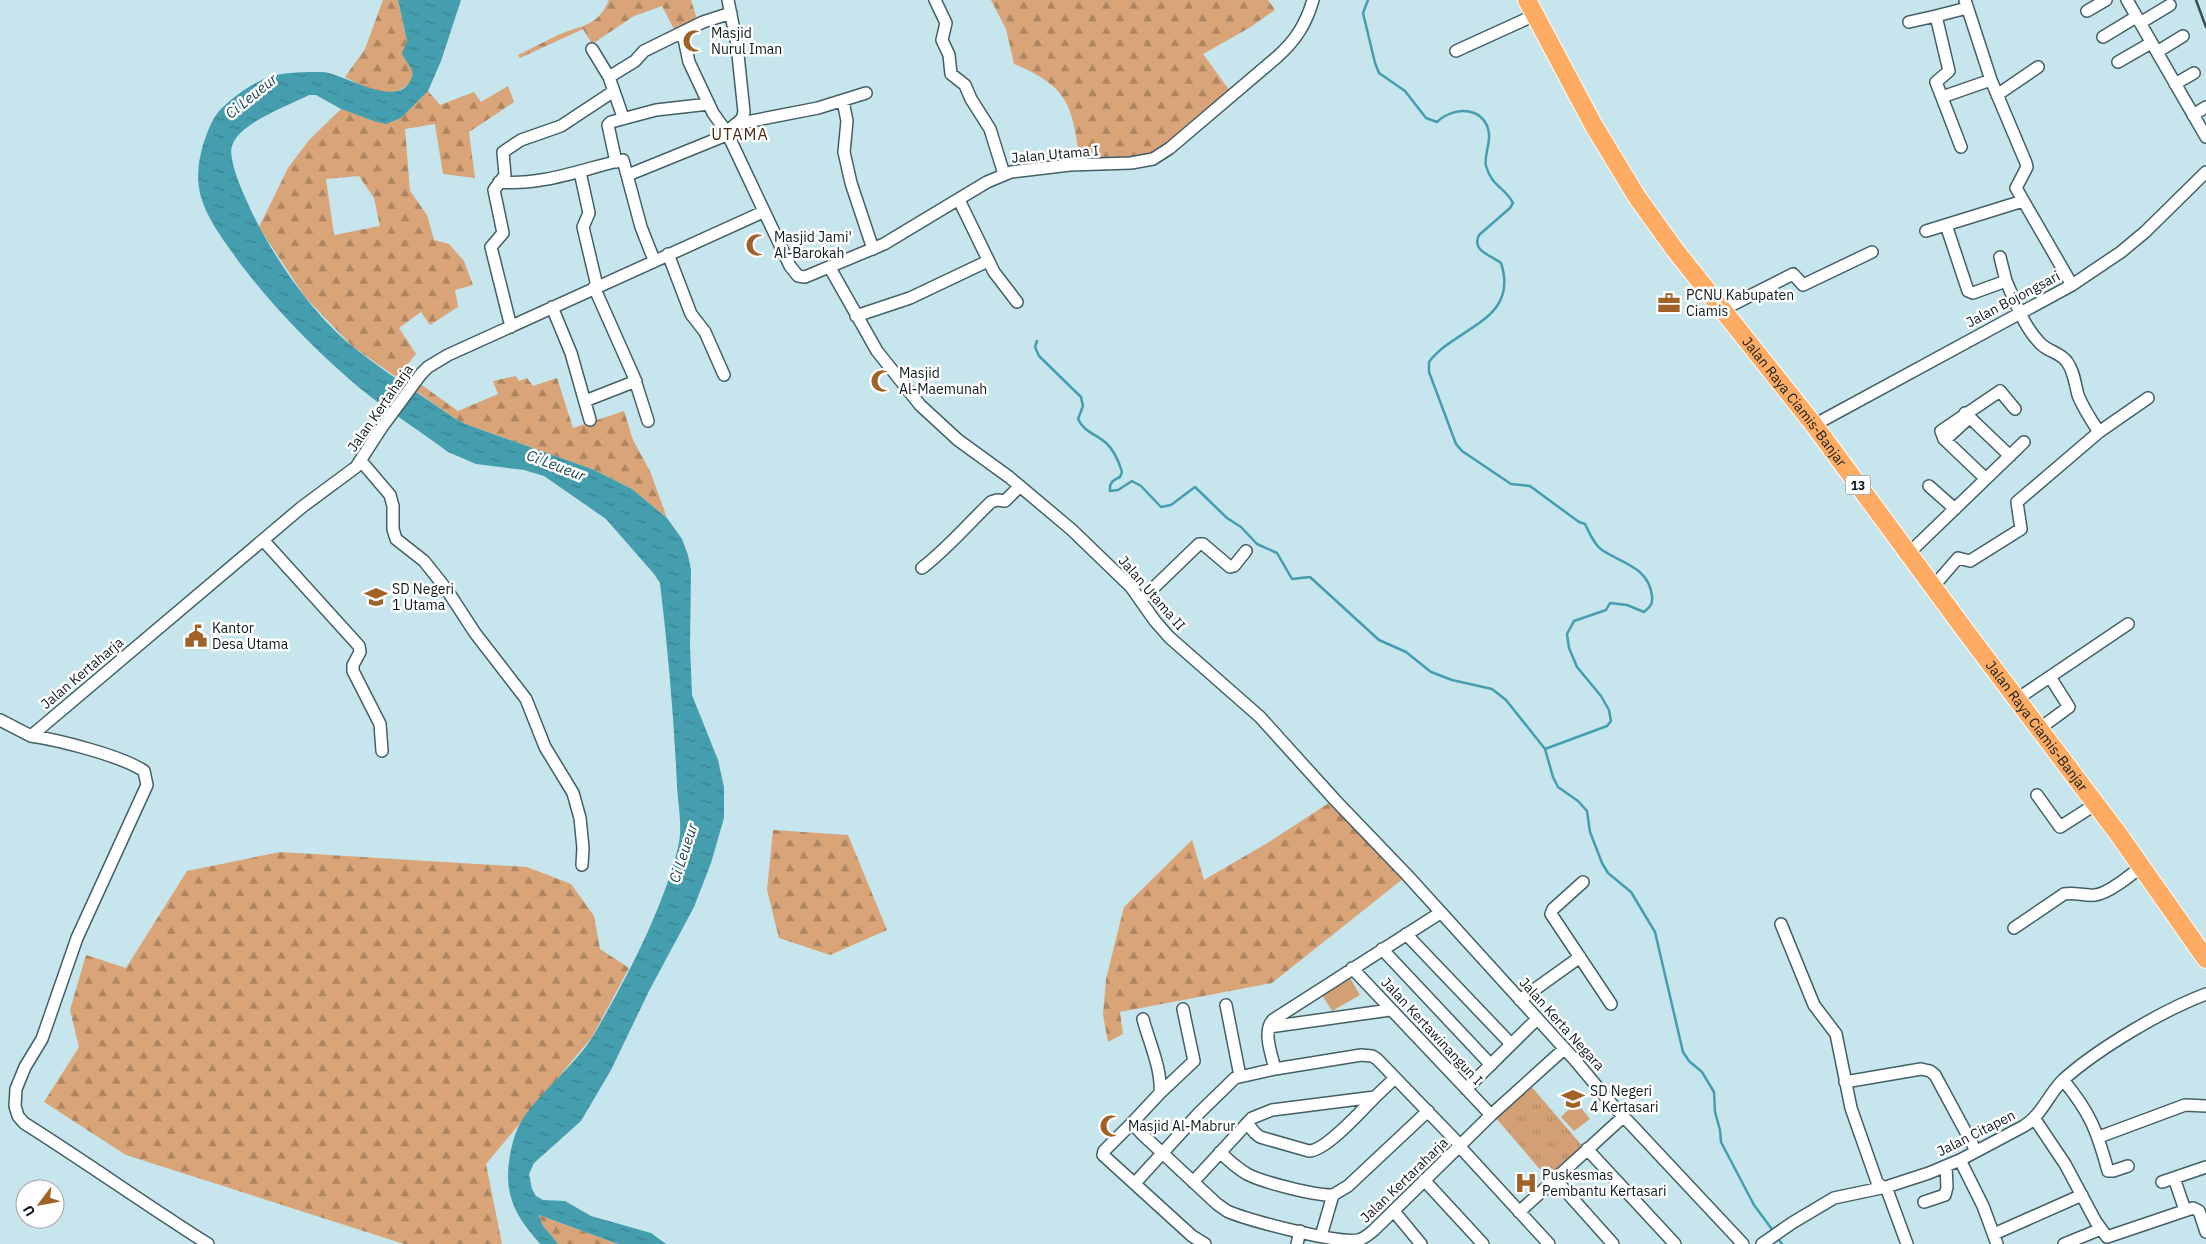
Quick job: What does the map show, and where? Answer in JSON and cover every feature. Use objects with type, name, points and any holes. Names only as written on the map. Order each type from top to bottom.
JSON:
[{"type":"highway","name":"Jalan Raya Ciamis-Banjar","points":[[1531,8],[1594,126],[1675,250],[1814,425],[2142,866],[2206,959]]},
{"type":"street","points":[[728,0],[737,45],[744,112],[742,119],[731,130]]},
{"type":"street","points":[[935,0],[946,23],[942,37],[949,55],[951,74],[964,85],[990,129],[1004,174]]},
{"type":"street","name":"Jalan Utama I","points":[[683,34],[687,58],[709,104],[723,127],[731,130],[763,212],[794,273],[806,277],[873,249],[1004,174],[1070,166],[1132,164],[1162,154],[1294,41],[1307,20],[1314,0]]},
{"type":"street","points":[[2087,11],[2106,0]]},
{"type":"street","points":[[2127,0],[2206,137]]},
{"type":"street","points":[[1909,22],[1936,16],[1966,4],[1991,80],[2026,163],[2026,167],[2016,186],[2072,285]]},
{"type":"street","points":[[2103,36],[2170,5]]},
{"type":"street","points":[[1456,51],[1531,8]]},
{"type":"street","points":[[609,77],[635,61],[644,51],[683,34],[703,22],[731,13]]},
{"type":"street","points":[[1936,16],[1948,64],[1948,73],[1936,82],[1961,147]]},
{"type":"street","points":[[2118,62],[2184,36]]},
{"type":"street","points":[[592,49],[609,77],[623,117]]},
{"type":"street","points":[[1997,95],[2038,67]]},
{"type":"street","points":[[2175,84],[2194,73]]},
{"type":"street","points":[[1942,98],[1991,80]]},
{"type":"street","points":[[511,327],[492,250],[492,244],[503,233],[494,193],[496,186],[505,175],[502,154],[505,150],[522,140],[561,126],[614,91]]},
{"type":"street","points":[[628,175],[731,130],[818,108],[866,93]]},
{"type":"street","points":[[843,100],[847,121],[844,152],[851,183],[873,249]]},
{"type":"street","points":[[616,162],[609,124],[623,117],[656,110],[709,104]]},
{"type":"street","points":[[2193,115],[2206,107]]},
{"type":"street","points":[[499,182],[518,184],[624,161],[641,226],[654,260]]},
{"type":"street","points":[[580,172],[588,213],[583,227],[596,287],[636,380],[648,421]]},
{"type":"street","name":"Jalan Bojongsari","points":[[1814,425],[2072,285],[2121,252],[2145,232],[2206,172]]},
{"type":"street","points":[[959,200],[988,261],[1017,302]]},
{"type":"street","points":[[1926,231],[2023,201]]},
{"type":"street","name":"Jalan Kertaharja","points":[[31,736],[262,540],[361,461],[382,427],[421,374],[438,360],[763,212]]},
{"type":"street","points":[[1946,225],[1968,291],[1972,293],[2006,281]]},
{"type":"street","points":[[1722,310],[1793,274],[1803,284],[1872,252]]},
{"type":"street","points":[[668,254],[691,314],[705,332],[724,376]]},
{"type":"street","points":[[2000,257],[2006,281],[2020,313],[2040,343],[2050,351],[2062,356],[2068,363],[2083,406],[2099,432]]},
{"type":"street","points":[[856,316],[910,298],[988,261]]},
{"type":"street","name":"Jalan Utama II","points":[[830,268],[883,360],[920,405],[958,440],[1072,530],[1117,572],[1169,637],[1260,717],[1440,913]]},
{"type":"street","points":[[552,307],[571,353],[590,420]]},
{"type":"street","points":[[585,401],[636,380]]},
{"type":"street","points":[[1986,478],[1945,440],[1967,415],[2000,391],[2015,409]]},
{"type":"street","points":[[1933,587],[1959,558],[1970,561],[2021,529],[2017,502],[2099,432],[2148,398]]},
{"type":"street","points":[[1967,415],[2010,456]]},
{"type":"street","points":[[1909,553],[2024,442]]},
{"type":"street","points":[[361,461],[390,495],[393,506],[393,529],[396,539],[424,562],[447,590],[475,633],[526,698],[545,747],[562,773],[578,806],[583,848],[582,865]]},
{"type":"street","points":[[1929,486],[1955,509]]},
{"type":"street","points":[[922,568],[946,549],[962,530],[991,502],[1007,500],[1018,487]]},
{"type":"street","points":[[262,540],[359,646],[360,652],[353,665],[353,671],[379,721],[382,751]]},
{"type":"street","points":[[1141,600],[1199,544],[1204,544],[1230,567],[1234,566],[1246,551]]},
{"type":"street","points":[[2017,699],[2128,624]]},
{"type":"street","points":[[2039,729],[2069,707],[2050,677]]},
{"type":"street","points":[[0,720],[31,736],[49,739],[120,759],[144,771],[147,785],[80,930],[42,1039],[25,1067],[16,1089],[15,1106],[18,1116],[24,1123],[100,1171],[157,1212],[208,1244]]},
{"type":"street","points":[[2036,795],[2060,827],[2096,804]]},
{"type":"street","points":[[2014,928],[2064,894],[2073,892],[2092,895],[2101,894],[2142,866]]},
{"type":"street","points":[[1583,882],[1553,909],[1551,914],[1611,1004]]},
{"type":"street","points":[[1275,1069],[1268,1037],[1270,1023],[1282,1013],[1440,913]]},
{"type":"street","name":"Jalan Kerta Negara","points":[[1440,913],[1623,1117],[1743,1244]]},
{"type":"street","points":[[1781,924],[1814,1005],[1836,1034],[1851,1108],[1877,1182],[1884,1188],[1907,1244]]},
{"type":"street","points":[[1406,934],[1512,1044]]},
{"type":"street","points":[[1382,949],[1491,1065]]},
{"type":"street","points":[[1520,1000],[1580,957]]},
{"type":"street","name":"Jalan Kertawinangun I","points":[[1352,968],[1490,1115]]},
{"type":"street","name":"Jalan Citapen","points":[[1771,1238],[1834,1198],[1884,1188],[1946,1166],[2024,1126],[2034,1118],[2063,1080],[2099,1053],[2176,1006],[2206,994]]},
{"type":"street","points":[[1226,1005],[1240,1076]]},
{"type":"street","points":[[1182,1010],[1194,1061],[1160,1093],[1103,1153],[1187,1231],[1205,1244]]},
{"type":"street","points":[[1269,1027],[1390,1010]]},
{"type":"street","points":[[1142,1019],[1158,1073],[1160,1093]]},
{"type":"street","points":[[1466,1089],[1537,1019]]},
{"type":"street","name":"Jalan Kertaraharja","points":[[1132,1123],[1193,1182],[1227,1211],[1321,1236],[1360,1240],[1374,1230],[1490,1115],[1564,1049]]},
{"type":"street","points":[[1136,1183],[1219,1092],[1240,1076],[1367,1055],[1378,1059],[1549,1244]]},
{"type":"street","points":[[1845,1082],[1920,1070],[1930,1071],[1941,1084],[1976,1151]]},
{"type":"street","points":[[1247,1123],[1255,1133],[1267,1139],[1315,1151],[1326,1144],[1395,1078]]},
{"type":"street","points":[[2063,1080],[2086,1109],[2099,1136],[2108,1171],[2128,1166]]},
{"type":"street","points":[[1193,1182],[1256,1115],[1272,1110],[1374,1097]]},
{"type":"street","points":[[2099,1136],[2185,1105],[2206,1106]]},
{"type":"street","points":[[1220,1152],[1241,1170],[1255,1178],[1306,1191],[1333,1195],[1348,1186],[1428,1111]]},
{"type":"street","points":[[1519,1212],[1623,1117]]},
{"type":"street","points":[[2034,1118],[2065,1164],[2108,1237]]},
{"type":"street","points":[[1588,1149],[1675,1244]]},
{"type":"street","points":[[1960,1160],[1995,1239],[2082,1195]]},
{"type":"street","points":[[1924,1202],[1945,1194],[1947,1187],[1946,1166]]},
{"type":"street","points":[[2162,1182],[2206,1167]]},
{"type":"street","points":[[2174,1178],[2184,1210]]},
{"type":"street","points":[[1555,1179],[1613,1244]]},
{"type":"street","points":[[1424,1180],[1482,1244]]},
{"type":"street","points":[[1321,1236],[1333,1195]]},
{"type":"street","points":[[2064,1244],[2108,1237],[2184,1210],[2196,1208],[2205,1225]]},
{"type":"street","points":[[1392,1212],[1397,1215],[1421,1244]]},
{"type":"street","points":[[1297,1244],[1300,1231]]},
{"type":"green space","points":[[383,0],[398,0],[412,71],[412,77],[405,86],[389,93],[377,92],[345,77],[365,49]]},
{"type":"green space","points":[[609,0],[691,0],[698,22],[675,31],[662,6],[634,16],[592,44],[583,29],[520,58],[518,55],[560,34],[595,20],[605,9]]},
{"type":"green space","points":[[991,0],[1268,0],[1275,10],[1249,28],[1203,54],[1230,91],[1159,150],[1141,157],[1080,161],[1074,125],[1065,100],[1046,81],[1014,64],[1006,29]]},
{"type":"green space","points":[[508,86],[514,102],[469,132],[475,178],[443,174],[435,124],[405,129],[410,191],[427,215],[434,240],[449,244],[464,261],[473,285],[455,290],[458,307],[430,325],[421,312],[399,328],[416,354],[402,371],[458,411],[498,394],[493,381],[516,376],[519,381],[527,378],[533,386],[557,378],[573,428],[624,411],[633,440],[650,471],[667,518],[632,489],[592,469],[468,425],[454,418],[352,346],[305,297],[259,227],[288,168],[309,140],[341,109],[372,120],[389,122],[405,114],[428,91],[440,105],[474,92],[481,102]],"holes":[[[359,176],[374,198],[380,226],[334,235],[326,179]]]},
{"type":"green space","points":[[1332,801],[1404,878],[1272,983],[1120,1012],[1123,1034],[1108,1042],[1103,1015],[1106,979],[1124,907],[1192,840],[1204,880],[1269,842]]},
{"type":"green space","points":[[773,830],[848,835],[887,930],[830,955],[779,938],[767,890]]},
{"type":"green space","points":[[280,852],[527,867],[571,884],[594,916],[600,949],[629,968],[592,1037],[486,1164],[502,1244],[404,1244],[126,1155],[44,1102],[79,1047],[70,1010],[86,955],[126,968],[187,871]]},
{"type":"green space","points":[[1350,978],[1360,995],[1332,1011],[1322,995]]},
{"type":"green space","points":[[1530,1085],[1584,1148],[1550,1181],[1496,1118]]},
{"type":"green space","points":[[1576,1102],[1590,1119],[1574,1131],[1561,1117]]},
{"type":"green space","points":[[539,1215],[618,1244],[558,1244],[544,1227]]},
{"type":"water","name":"Ci Leueur","points":[[398,0],[461,0],[441,61],[428,91],[401,118],[386,124],[374,121],[341,109],[316,95],[309,95],[265,116],[244,130],[236,138],[232,146],[233,164],[240,186],[254,216],[290,277],[320,315],[352,346],[389,374],[454,418],[468,425],[592,469],[632,489],[667,518],[682,539],[691,570],[690,646],[692,695],[718,760],[724,787],[724,818],[711,863],[694,907],[649,991],[611,1070],[581,1121],[534,1163],[529,1174],[532,1189],[536,1196],[543,1200],[565,1201],[591,1216],[651,1233],[666,1244],[618,1244],[539,1215],[544,1227],[558,1244],[540,1244],[518,1214],[513,1204],[508,1182],[511,1150],[514,1137],[522,1120],[539,1098],[577,1058],[605,1015],[653,919],[672,870],[678,847],[680,816],[666,634],[660,583],[606,519],[544,476],[524,470],[476,464],[448,452],[360,388],[304,337],[251,278],[212,223],[199,191],[198,171],[200,158],[213,120],[218,112],[233,98],[259,81],[284,74],[322,72],[383,91],[395,92],[404,88],[411,79],[412,72],[402,53],[407,41]]},
{"type":"waterway","points":[[1368,0],[1363,13],[1379,73],[1405,91],[1426,118],[1437,122],[1452,113],[1461,111],[1476,114],[1482,118],[1487,125],[1489,134],[1486,166],[1495,183],[1513,203],[1510,208],[1479,235],[1477,240],[1483,252],[1501,263],[1504,282],[1501,298],[1493,311],[1482,321],[1440,350],[1429,362],[1429,372],[1456,444],[1462,451],[1511,484],[1530,486],[1579,522],[1585,524],[1599,548],[1640,572],[1650,586],[1652,601],[1644,612],[1627,605],[1610,603],[1606,610],[1574,621],[1567,634],[1569,648],[1577,667],[1601,696],[1609,710],[1611,721],[1607,726],[1545,749]]},
{"type":"waterway","points":[[1037,341],[1035,347],[1039,356],[1081,397],[1083,406],[1078,419],[1087,430],[1106,443],[1116,456],[1122,472],[1120,477],[1111,484],[1110,491],[1118,490],[1132,481],[1141,486],[1161,507],[1171,505],[1195,487],[1227,518],[1241,527],[1257,544],[1277,553],[1292,579],[1310,577],[1379,640],[1406,652],[1431,672],[1452,680],[1492,689],[1506,700],[1545,749],[1558,787],[1578,801],[1587,811],[1590,832],[1602,863],[1608,873],[1631,892],[1655,932],[1683,1052],[1689,1061],[1702,1072],[1714,1092],[1715,1112],[1721,1142],[1754,1205],[1774,1232]]},
{"type":"waterway","points":[[1777,1237],[1782,1244]]},
{"type":"railway","points":[[2196,0],[2206,27]]},
{"type":"place","name":"Masjid Nurul Iman","points":[[694,41]]},
{"type":"place","name":"Masjid Jami' Al-Barokah","points":[[757,245]]},
{"type":"place","name":"PCNU Kabupaten Ciamis","points":[[1669,303]]},
{"type":"place","name":"Masjid Al-Maemunah","points":[[882,381]]},
{"type":"place","name":"SD Negeri 1 Utama","points":[[376,597]]},
{"type":"place","name":"Kantor Desa Utama","points":[[196,636]]},
{"type":"place","name":"SD Negeri 4 Kertasari","points":[[1573,1099]]},
{"type":"place","name":"Masjid Al-Mabrur","points":[[1111,1126]]},
{"type":"place","name":"Puskesmas Pembantu Kertasari","points":[[1526,1183]]},
{"type":"district","name":"UTAMA","points":[[740,134]]}]
